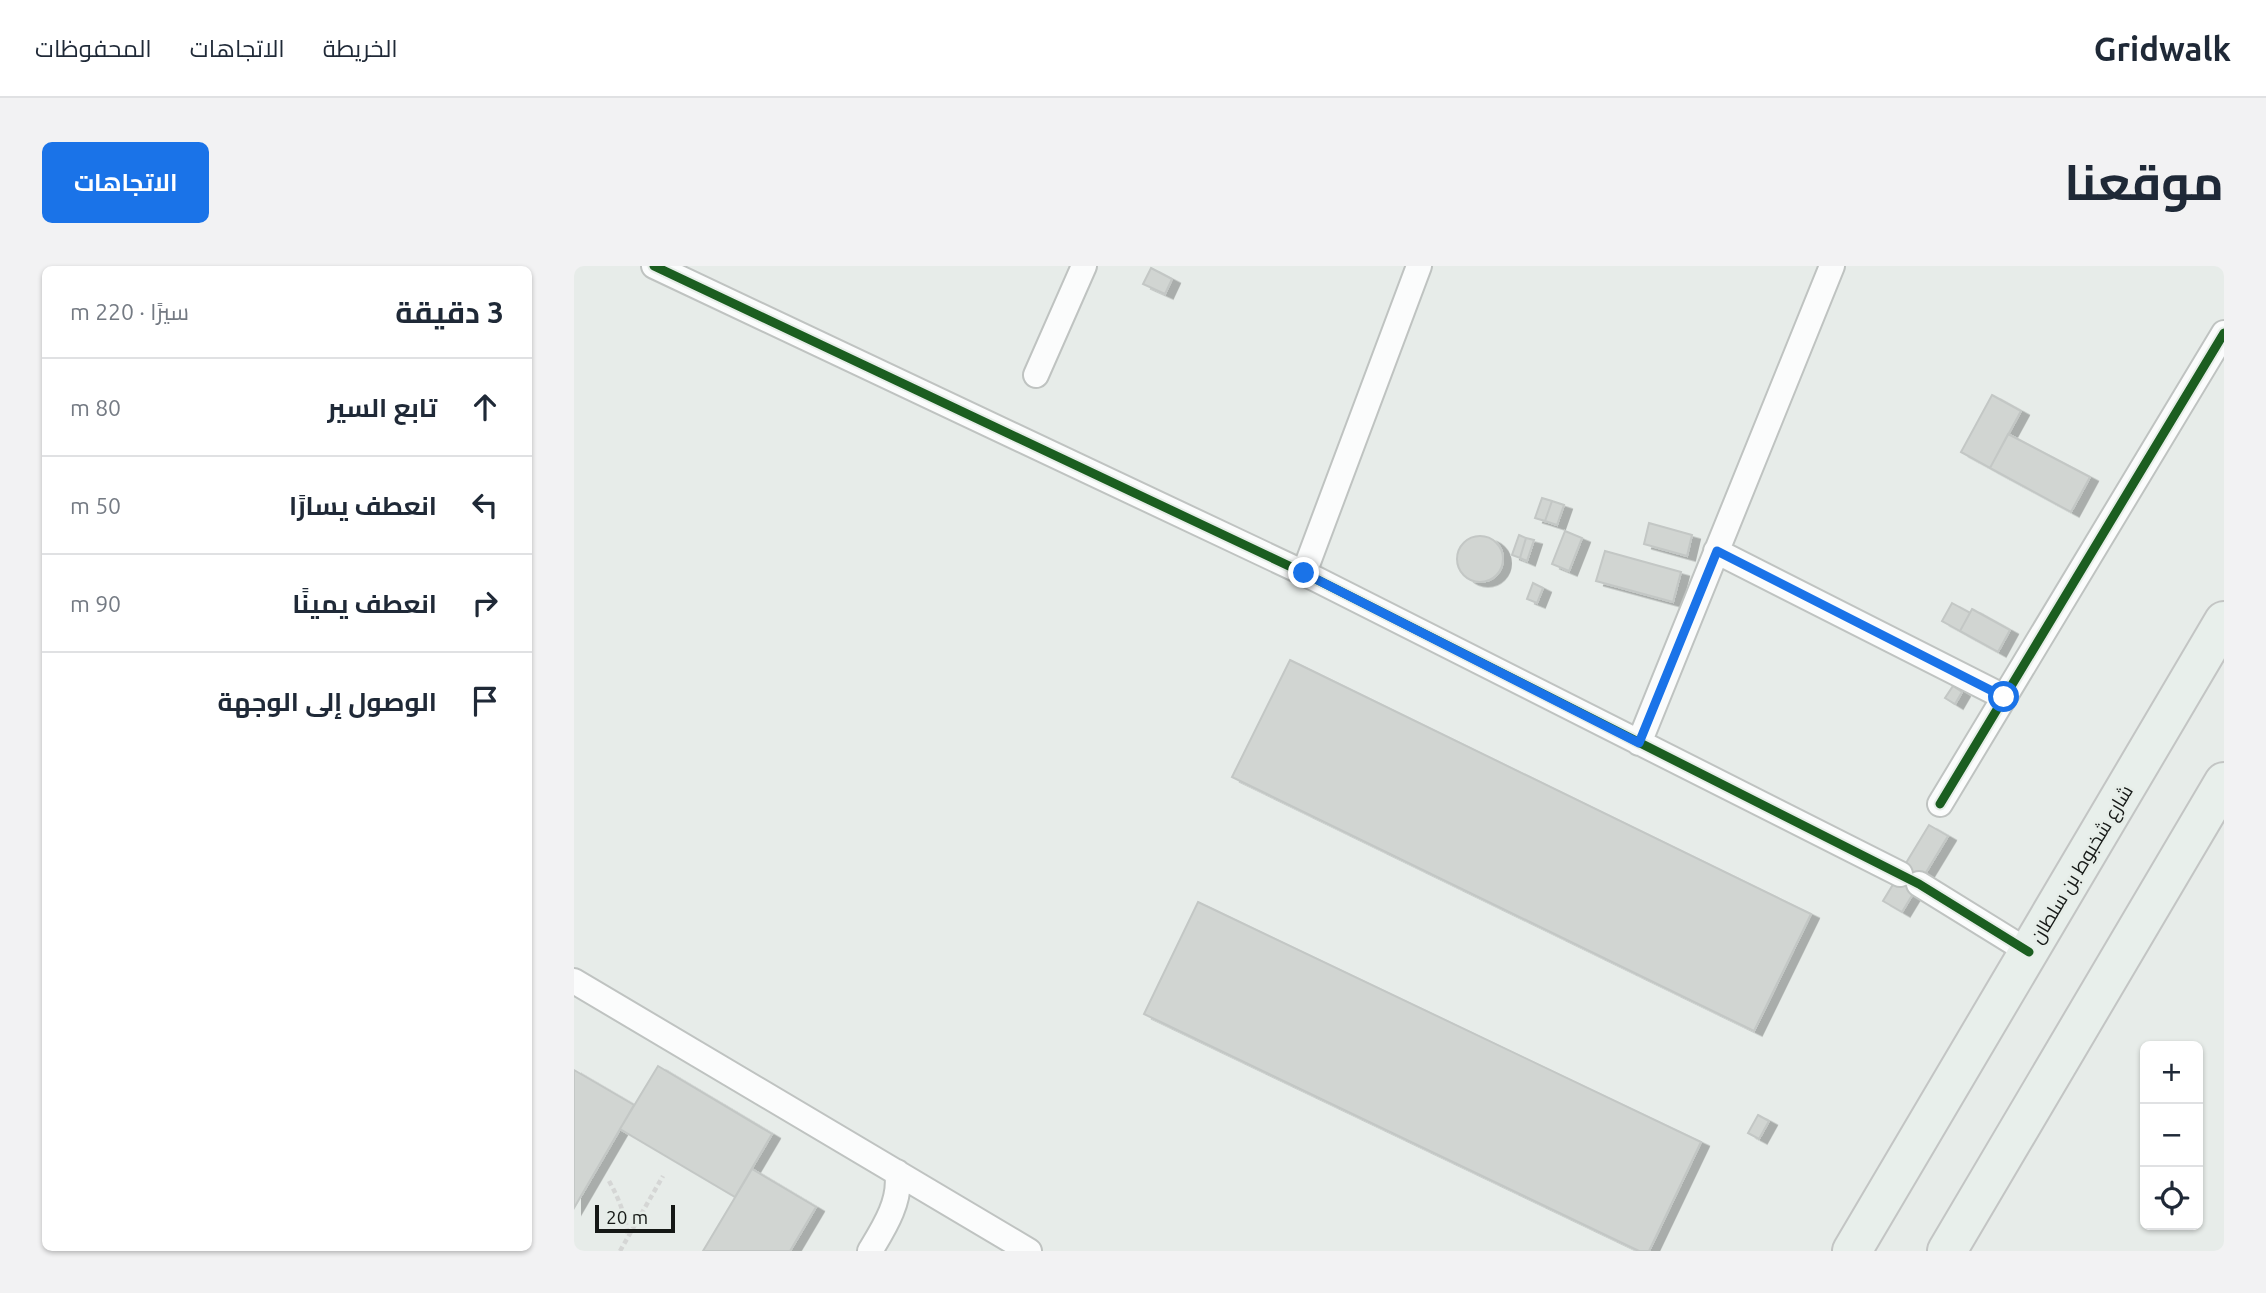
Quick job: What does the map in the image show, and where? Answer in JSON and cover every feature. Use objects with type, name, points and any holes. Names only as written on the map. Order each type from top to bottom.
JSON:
[{"type":"main road","name":"شارع شخبوط بن سلطان","points":[[1852,1251],[2224,621]]},
{"type":"main road","points":[[1947,1251],[2224,782]]},
{"type":"street","points":[[654,266],[1304,573],[1909,879],[2029,952]]},
{"type":"street","points":[[1036,375],[1084,266]]},
{"type":"street","points":[[1304,573],[1419,266]]},
{"type":"street","points":[[1639,743],[1832,266]]},
{"type":"street","points":[[1940,804],[2224,333]]},
{"type":"street","points":[[1717,551],[2004,697]]},
{"type":"street","points":[[574,982],[1029,1251]]},
{"type":"street","points":[[870,1251],[886,1221],[899,1186],[897,1172]]},
{"type":"path","points":[[620,1251],[663,1176]]},
{"type":"path","points":[[609,1181],[626,1220],[629,1237]]},
{"type":"building","points":[[1151,268],[1172,279],[1165,294],[1143,284]]},
{"type":"building","points":[[1992,395],[2021,411],[1990,468],[1961,452]]},
{"type":"building","points":[[2008,434],[2090,477],[2071,512],[1990,468]]},
{"type":"building","points":[[1542,498],[1552,501],[1545,521],[1535,518]]},
{"type":"building","points":[[1552,501],[1564,505],[1557,525],[1545,521]]},
{"type":"building","points":[[1649,523],[1692,535],[1687,556],[1644,544]]},
{"type":"building","points":[[1565,531],[1582,538],[1569,571],[1552,564]]},
{"type":"building","points":[[1519,535],[1526,538],[1520,558],[1512,555]]},
{"type":"building","points":[[1480,536],[1496,543],[1503,559],[1496,575],[1480,582],[1464,575],[1457,559],[1464,543]]},
{"type":"building","points":[[1526,538],[1534,540],[1527,561],[1520,558]]},
{"type":"building","points":[[1605,551],[1681,572],[1673,602],[1596,581]]},
{"type":"building","points":[[1533,583],[1543,588],[1537,603],[1527,599]]},
{"type":"building","points":[[1952,603],[1970,613],[1960,631],[1942,621]]},
{"type":"building","points":[[1972,609],[2010,630],[1998,652],[1960,631]]},
{"type":"building","points":[[1290,660],[1811,914],[1754,1031],[1232,777]]},
{"type":"building","points":[[1953,686],[1962,692],[1955,704],[1945,698]]},
{"type":"building","points":[[1929,825],[1948,836],[1902,912],[1883,901]]},
{"type":"building","points":[[1198,902],[1701,1142],[1649,1251],[1639,1251],[1144,1014]]},
{"type":"building","points":[[658,1066],[772,1134],[735,1197],[620,1129]]},
{"type":"building","points":[[574,1070],[634,1105],[574,1208]]},
{"type":"building","points":[[1758,1115],[1769,1121],[1759,1139],[1748,1133]]},
{"type":"building","points":[[752,1169],[816,1207],[790,1251],[703,1251]]},
{"type":"cycle path","points":[[654,266],[1304,573],[1919,884],[2029,952]]},
{"type":"cycle path","points":[[1940,804],[2224,333]]},
{"type":"route","points":[[1304,573],[1639,743],[1717,551],[2004,697]]}]
